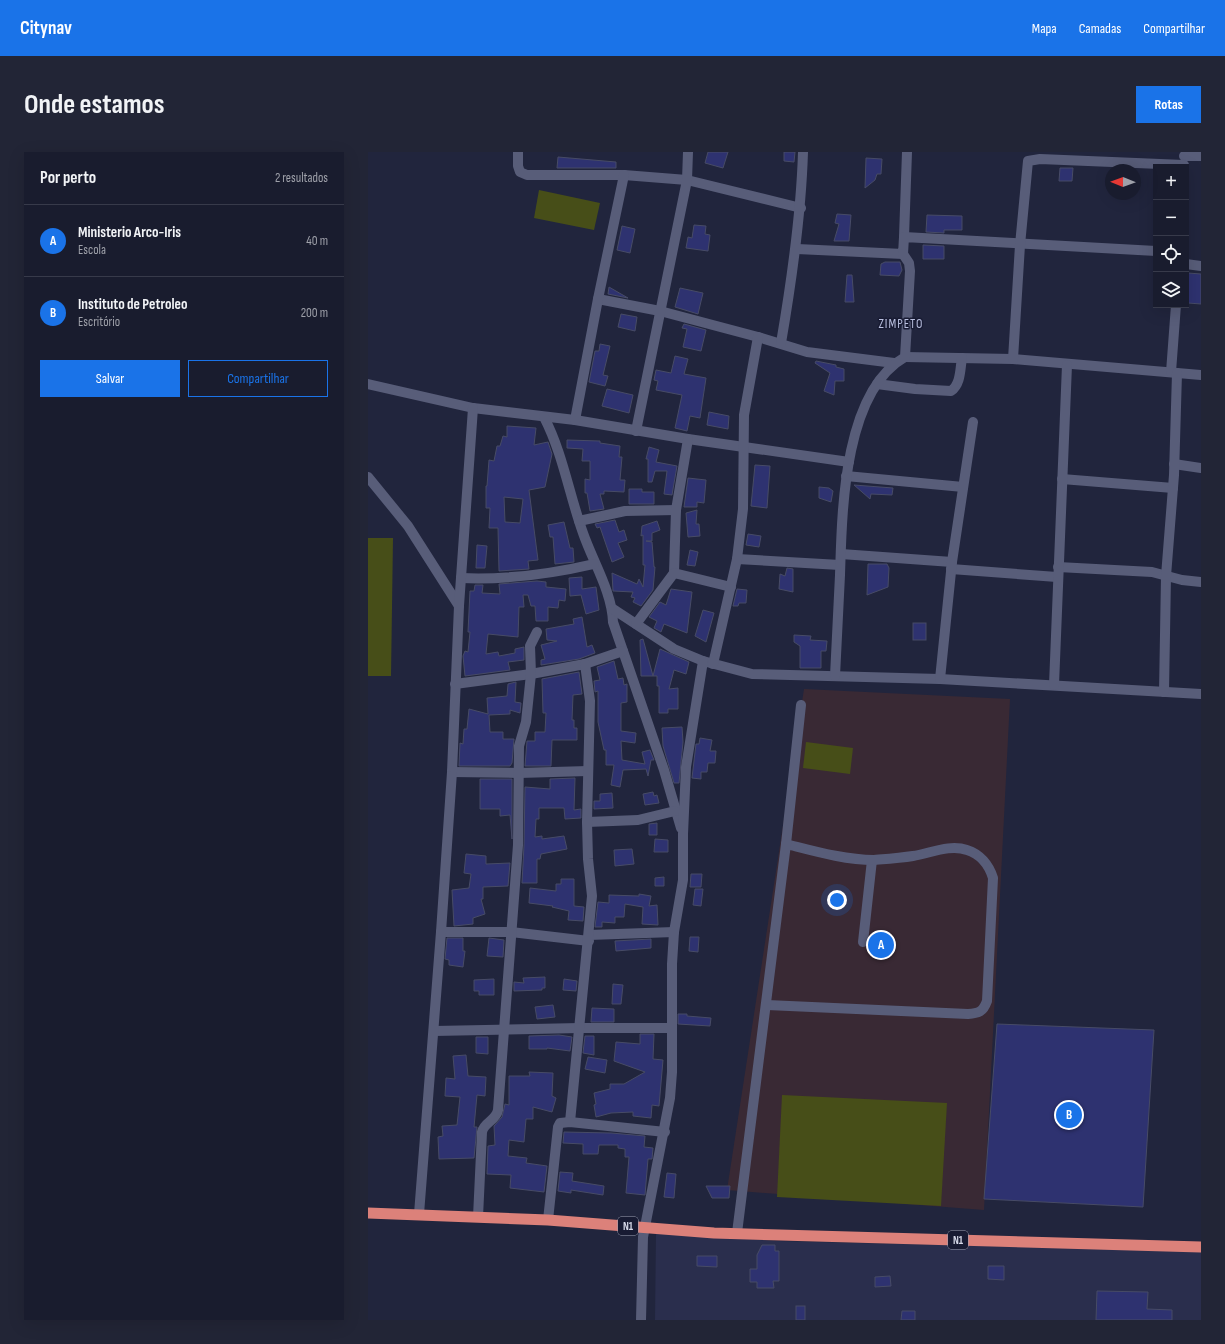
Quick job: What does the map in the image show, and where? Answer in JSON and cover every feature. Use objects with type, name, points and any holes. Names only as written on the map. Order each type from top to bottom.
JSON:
[{"type":"highway","name":"N1","points":[[368,1213],[548,1220],[646,1228],[737,1233],[1201,1247]]},
{"type":"street","points":[[518,152],[518,166],[520,172],[526,175],[624,175],[687,180],[801,208]]},
{"type":"street","points":[[636,430],[687,180],[688,152]]},
{"type":"street","points":[[781,343],[801,208],[804,152]]},
{"type":"street","points":[[905,357],[910,271],[909,263],[903,254],[907,152]]},
{"type":"street","points":[[1013,359],[1020,245],[1028,161],[1077,157],[1184,160],[1201,156]]},
{"type":"street","points":[[575,420],[624,175]]},
{"type":"street","points":[[904,237],[1020,245],[1153,251]]},
{"type":"street","points":[[796,249],[903,254]]},
{"type":"street","points":[[1189,264],[1201,266]]},
{"type":"street","points":[[598,299],[660,311],[758,336],[819,354],[894,363]]},
{"type":"street","points":[[1164,692],[1166,576],[1174,464],[1176,308]]},
{"type":"street","points":[[713,664],[737,558],[743,516],[745,408],[758,336]]},
{"type":"street","points":[[835,676],[842,514],[846,476],[862,414],[877,384],[894,363],[905,357],[1013,359],[1066,365],[1201,375]]},
{"type":"street","points":[[877,384],[915,389],[951,391],[956,388],[959,380],[962,358]]},
{"type":"street","points":[[1054,685],[1066,365]]},
{"type":"street","points":[[368,384],[473,408],[575,420],[688,439],[849,462]]},
{"type":"street","points":[[419,1214],[434,1030],[452,772],[459,606],[473,408]]},
{"type":"street","points":[[544,417],[557,446],[579,521],[594,564],[613,609],[613,622],[664,770],[682,834]]},
{"type":"street","points":[[940,678],[952,566],[973,422]]},
{"type":"street","points":[[636,624],[674,573],[676,510],[688,439]]},
{"type":"street","points":[[1174,464],[1201,468]]},
{"type":"street","points":[[846,476],[963,487]]},
{"type":"street","points":[[368,477],[408,526],[459,606]]},
{"type":"street","points":[[1062,479],[1173,488]]},
{"type":"street","points":[[579,521],[625,511],[676,510]]},
{"type":"street","points":[[841,554],[952,566],[1058,572],[1146,572],[1201,582]]},
{"type":"street","points":[[737,558],[840,565]]},
{"type":"street","points":[[462,578],[487,579],[561,571],[594,564]]},
{"type":"street","points":[[674,573],[731,587]]},
{"type":"street","points":[[613,609],[670,646],[703,661],[760,675],[940,678],[1201,694]]},
{"type":"street","points":[[478,1217],[482,1132],[484,1126],[497,1114],[518,845],[519,746],[526,722],[531,674],[530,646],[537,632]]},
{"type":"street","points":[[455,684],[531,674],[585,664],[623,651]]},
{"type":"street","points":[[641,1320],[642,1251],[665,1132],[671,1085],[672,964],[674,932],[683,880],[682,834],[688,747],[703,661]]},
{"type":"street","points":[[570,1122],[592,896],[588,859],[587,822],[590,701],[585,664]]},
{"type":"street","points":[[737,1233],[767,1005],[802,705]]},
{"type":"street","points":[[452,772],[519,773],[588,771]]},
{"type":"street","points":[[587,822],[638,820],[675,812]]},
{"type":"street","points":[[767,1005],[968,1014],[980,1012],[984,1009],[987,1001],[994,878],[986,862],[968,850],[958,848],[947,848],[913,856],[872,860],[838,856],[786,844]]},
{"type":"street","points":[[863,942],[872,860]]},
{"type":"street","points":[[441,932],[511,932],[589,938],[674,932]]},
{"type":"street","points":[[434,1030],[671,1028]]},
{"type":"street","points":[[548,1220],[558,1127],[560,1123],[570,1122],[665,1132]]},
{"type":"shaded area","points":[[804,689],[1010,699],[984,1210],[727,1190]]},
{"type":"shaded area","points":[[656,1232],[775,1241],[1201,1251],[1201,1320],[655,1320]]},
{"type":"green space","points":[[539,190],[600,203],[594,230],[534,218]]},
{"type":"green space","points":[[368,538],[393,538],[391,676],[368,676]]},
{"type":"green space","points":[[806,742],[853,748],[850,774],[803,768]]},
{"type":"green space","points":[[782,1095],[947,1103],[941,1206],[777,1197]]},
{"type":"building","points":[[708,152],[728,152],[723,168],[705,163]]},
{"type":"building","points":[[784,152],[795,152],[794,162],[784,161]]},
{"type":"building","points":[[558,157],[616,162],[616,168],[557,168]]},
{"type":"building","points":[[866,158],[882,159],[881,174],[877,174],[875,180],[865,188]]},
{"type":"building","points":[[1060,168],[1073,168],[1072,181],[1059,181]]},
{"type":"building","points":[[837,214],[851,215],[849,241],[834,241],[839,224],[835,223]]},
{"type":"building","points":[[927,215],[962,216],[962,230],[944,230],[944,233],[926,232]]},
{"type":"building","points":[[694,225],[706,226],[705,234],[710,235],[708,251],[686,248],[688,237],[692,238]]},
{"type":"building","points":[[622,226],[635,229],[630,253],[617,250]]},
{"type":"building","points":[[923,245],[944,246],[944,259],[923,259]]},
{"type":"building","points":[[885,262],[900,262],[902,270],[899,276],[880,275],[881,264]]},
{"type":"building","points":[[1189,273],[1201,274],[1201,304],[1189,303]]},
{"type":"building","points":[[847,275],[852,275],[854,302],[845,302]]},
{"type":"building","points":[[609,287],[628,298],[608,294]]},
{"type":"building","points":[[680,288],[703,293],[698,314],[675,307]]},
{"type":"building","points":[[621,314],[637,317],[635,331],[618,327]]},
{"type":"building","points":[[684,324],[706,330],[701,351],[683,347],[687,329],[682,328]]},
{"type":"building","points":[[600,344],[610,346],[603,375],[608,376],[605,386],[589,382],[595,351],[599,351]]},
{"type":"building","points":[[675,356],[688,359],[684,374],[706,378],[700,418],[690,416],[687,431],[675,428],[682,395],[656,390],[658,381],[654,380],[656,370],[671,373]]},
{"type":"building","points":[[816,361],[836,365],[836,367],[844,369],[844,381],[835,381],[834,395],[824,391],[830,373],[815,363]]},
{"type":"building","points":[[607,389],[633,395],[629,413],[602,406]]},
{"type":"building","points":[[709,412],[729,416],[728,429],[707,425]]},
{"type":"building","points":[[507,426],[536,428],[534,445],[548,442],[552,454],[545,487],[529,490],[538,560],[528,561],[529,569],[499,571],[498,528],[489,528],[490,508],[486,508],[486,486],[489,460],[494,461],[497,446],[500,446],[503,436],[507,437]],"holes":[[[504,497],[523,499],[520,523],[505,522]]]},
{"type":"building","points":[[567,440],[600,441],[600,443],[620,446],[619,457],[622,457],[620,480],[625,480],[624,492],[604,491],[604,494],[600,494],[604,509],[590,511],[587,493],[585,493],[585,479],[590,480],[590,461],[582,461],[583,449],[567,448]]},
{"type":"building","points":[[649,447],[659,450],[656,462],[677,466],[672,495],[664,494],[667,471],[655,471],[652,482],[648,482],[648,459],[646,459]]},
{"type":"building","points":[[755,465],[770,466],[767,508],[751,506]]},
{"type":"building","points":[[688,478],[706,480],[704,503],[697,502],[697,507],[684,507]]},
{"type":"building","points":[[854,485],[893,488],[892,495],[871,494],[870,499]]},
{"type":"building","points":[[819,487],[829,488],[833,491],[831,502],[819,498]]},
{"type":"building","points":[[629,489],[642,489],[642,492],[654,492],[654,504],[629,504]]},
{"type":"building","points":[[697,510],[696,524],[699,524],[700,536],[688,537],[686,513]]},
{"type":"building","points":[[615,520],[619,532],[624,530],[627,540],[618,543],[624,557],[612,562],[600,527],[597,528],[595,524]]},
{"type":"building","points":[[657,521],[660,530],[652,533],[652,541],[646,541],[652,542],[655,567],[653,590],[641,606],[633,602],[635,598],[631,597],[633,592],[613,591],[612,573],[637,584],[639,579],[643,587],[645,565],[643,565],[643,535],[641,536],[642,526]]},
{"type":"building","points":[[564,522],[570,548],[573,548],[574,562],[555,564],[553,537],[550,537],[548,525]]},
{"type":"building","points":[[748,534],[761,536],[759,547],[746,545]]},
{"type":"building","points":[[477,545],[487,546],[485,568],[476,568]]},
{"type":"building","points":[[690,550],[698,552],[695,566],[687,565]]},
{"type":"building","points":[[868,564],[887,564],[889,568],[888,587],[867,595]]},
{"type":"building","points":[[787,568],[793,569],[793,592],[779,589],[780,574],[785,576]]},
{"type":"building","points":[[582,577],[582,589],[596,587],[599,610],[586,614],[581,595],[570,596],[569,578]]},
{"type":"building","points":[[537,581],[546,582],[546,587],[566,589],[565,601],[559,600],[558,608],[548,607],[548,621],[536,621],[535,606],[531,606],[528,595],[523,595],[524,607],[519,607],[518,637],[488,634],[486,654],[498,652],[499,656],[515,653],[515,649],[524,647],[524,660],[508,662],[510,670],[465,676],[463,656],[465,651],[468,652],[470,632],[468,632],[470,591],[474,591],[475,585],[483,585],[482,593],[500,594],[499,584]]},
{"type":"building","points":[[671,589],[692,592],[687,633],[664,624],[661,632],[654,628],[657,621],[649,617],[660,602],[666,605]]},
{"type":"building","points":[[737,589],[747,590],[746,603],[739,603],[738,606],[733,606]]},
{"type":"building","points":[[703,610],[714,613],[706,642],[695,636]]},
{"type":"building","points":[[582,617],[587,647],[592,645],[595,653],[579,659],[541,665],[541,660],[545,659],[541,645],[557,641],[547,640],[546,629],[574,624],[573,619]]},
{"type":"building","points":[[913,623],[926,623],[926,640],[913,640]]},
{"type":"building","points":[[794,635],[811,636],[810,640],[827,641],[826,651],[821,651],[821,668],[800,668],[800,646],[794,642]]},
{"type":"building","points":[[643,639],[653,676],[641,676],[640,640]]},
{"type":"building","points":[[660,649],[689,662],[686,674],[674,670],[669,689],[678,688],[678,709],[668,709],[668,713],[659,713],[659,686],[657,686],[657,676],[653,676]]},
{"type":"building","points":[[614,661],[618,679],[623,678],[624,685],[627,684],[627,702],[621,703],[621,731],[636,733],[635,743],[621,741],[622,760],[645,764],[642,752],[650,750],[654,760],[651,760],[648,776],[646,769],[623,770],[620,787],[611,785],[614,765],[606,765],[606,750],[604,750],[598,722],[598,691],[595,692],[594,681],[600,680],[597,667]]},
{"type":"building","points":[[579,672],[582,694],[573,695],[572,720],[574,720],[574,728],[577,728],[577,740],[552,740],[551,766],[525,766],[527,741],[535,741],[535,732],[545,732],[546,713],[543,713],[542,679]]},
{"type":"building","points":[[516,682],[515,702],[521,703],[520,713],[510,710],[510,714],[489,715],[490,732],[503,732],[503,739],[514,739],[512,763],[510,766],[459,766],[460,743],[463,744],[464,729],[467,729],[469,709],[488,714],[487,698],[507,696],[508,684]]},
{"type":"building","points":[[682,727],[683,742],[679,783],[674,783],[663,746],[662,728]]},
{"type":"building","points":[[700,738],[712,740],[710,751],[716,751],[715,763],[708,763],[707,772],[701,772],[701,779],[692,778],[696,744],[699,744]]},
{"type":"building","points":[[575,778],[574,810],[581,809],[581,818],[565,819],[564,808],[539,808],[539,819],[536,819],[535,837],[542,836],[542,839],[564,836],[567,849],[541,854],[540,859],[537,859],[537,883],[522,883],[525,787],[550,789],[550,779]]},
{"type":"building","points":[[480,779],[512,779],[512,839],[510,815],[500,816],[500,809],[480,809]]},
{"type":"building","points":[[653,792],[654,796],[657,795],[659,803],[645,805],[643,794]]},
{"type":"building","points":[[612,793],[613,808],[594,809],[594,801],[600,801],[600,794]]},
{"type":"building","points":[[657,823],[657,835],[649,835],[649,824]]},
{"type":"building","points":[[655,839],[668,840],[668,852],[654,852]]},
{"type":"building","points":[[632,849],[634,864],[615,866],[614,850]]},
{"type":"building","points":[[466,854],[486,856],[486,864],[510,863],[508,886],[483,887],[483,899],[481,899],[485,914],[473,918],[473,924],[454,926],[452,890],[469,888],[471,874],[464,873]]},
{"type":"building","points":[[691,874],[702,874],[701,887],[690,887]]},
{"type":"building","points":[[664,877],[664,886],[655,886],[655,878]]},
{"type":"building","points":[[561,879],[574,879],[574,906],[584,907],[583,921],[568,920],[569,911],[552,907],[553,906],[529,903],[530,888],[556,891],[556,884],[561,884]]},
{"type":"building","points":[[695,889],[703,889],[701,906],[693,905]]},
{"type":"building","points":[[639,894],[651,896],[649,906],[657,905],[658,925],[642,924],[643,907],[625,904],[624,917],[615,917],[615,923],[602,922],[602,927],[595,927],[598,902],[609,903],[609,895],[639,896]]},
{"type":"building","points":[[690,937],[699,937],[698,952],[689,951]]},
{"type":"building","points":[[447,938],[463,938],[463,951],[465,951],[463,967],[449,965],[449,960],[445,959]]},
{"type":"building","points":[[489,938],[504,940],[503,957],[487,956]]},
{"type":"building","points":[[651,939],[651,948],[616,951],[615,941]]},
{"type":"building","points":[[545,977],[545,988],[542,988],[542,990],[514,991],[514,982],[524,983],[523,978]]},
{"type":"building","points":[[494,979],[494,995],[479,995],[479,991],[474,991],[474,980]]},
{"type":"building","points":[[564,979],[577,981],[576,991],[563,990]]},
{"type":"building","points":[[613,984],[623,985],[621,1004],[612,1004]]},
{"type":"building","points":[[553,1005],[555,1017],[537,1019],[535,1007]]},
{"type":"building","points":[[592,1008],[614,1009],[614,1022],[591,1022]]},
{"type":"building","points":[[678,1014],[711,1018],[710,1026],[678,1024]]},
{"type":"building","points":[[997,1024],[1154,1030],[1143,1207],[984,1199]]},
{"type":"building","points":[[640,1034],[654,1034],[653,1059],[663,1060],[659,1106],[652,1105],[651,1118],[633,1116],[633,1112],[611,1113],[596,1117],[594,1093],[610,1089],[610,1084],[624,1084],[645,1072],[614,1061],[616,1042],[640,1044]]},
{"type":"building","points":[[559,1035],[572,1037],[570,1051],[547,1048],[529,1049],[529,1036]]},
{"type":"building","points":[[585,1036],[594,1036],[594,1055],[583,1053]]},
{"type":"building","points":[[476,1037],[488,1037],[488,1054],[476,1053]]},
{"type":"building","points":[[466,1055],[468,1076],[486,1077],[485,1096],[477,1095],[474,1127],[477,1127],[474,1158],[439,1159],[438,1137],[443,1136],[442,1126],[457,1125],[460,1097],[445,1096],[446,1078],[455,1079],[453,1056]]},
{"type":"building","points":[[588,1057],[607,1060],[605,1073],[585,1069]]},
{"type":"building","points":[[529,1072],[553,1073],[552,1096],[556,1098],[552,1112],[533,1107],[533,1119],[526,1119],[524,1142],[509,1140],[508,1156],[527,1158],[526,1163],[547,1166],[544,1192],[510,1188],[511,1175],[487,1174],[488,1146],[495,1145],[494,1126],[502,1117],[505,1104],[509,1105],[509,1076],[530,1076]]},
{"type":"building","points":[[564,1132],[611,1133],[645,1136],[644,1147],[653,1148],[652,1159],[648,1159],[645,1195],[626,1193],[629,1157],[625,1157],[625,1149],[618,1148],[618,1145],[599,1145],[598,1154],[583,1154],[583,1144],[563,1143]]},
{"type":"building","points":[[560,1172],[573,1173],[572,1181],[604,1186],[603,1195],[571,1190],[571,1193],[558,1191]]},
{"type":"building","points":[[667,1173],[676,1174],[674,1198],[664,1197]]},
{"type":"building","points":[[706,1186],[730,1186],[729,1198],[712,1198]]},
{"type":"building","points":[[762,1245],[775,1245],[775,1251],[779,1251],[779,1281],[773,1281],[774,1288],[757,1288],[757,1282],[750,1282],[750,1269],[757,1269],[757,1255]]},
{"type":"building","points":[[697,1256],[717,1256],[717,1267],[697,1266]]},
{"type":"building","points":[[988,1266],[1004,1266],[1004,1280],[988,1279]]},
{"type":"building","points":[[890,1276],[891,1286],[875,1287],[875,1277]]},
{"type":"building","points":[[1097,1291],[1148,1292],[1147,1309],[1172,1310],[1172,1320],[1096,1320]]},
{"type":"building","points":[[796,1306],[805,1306],[805,1320],[796,1320]]},
{"type":"building","points":[[902,1311],[915,1311],[915,1320],[901,1320]]},
{"type":"place","name":"Ministerio Arco-Iris","points":[[881,945]]},
{"type":"place","name":"Instituto de Petroleo","points":[[1069,1115]]},
{"type":"district","name":"ZIMPETO","points":[[901,323]]}]
